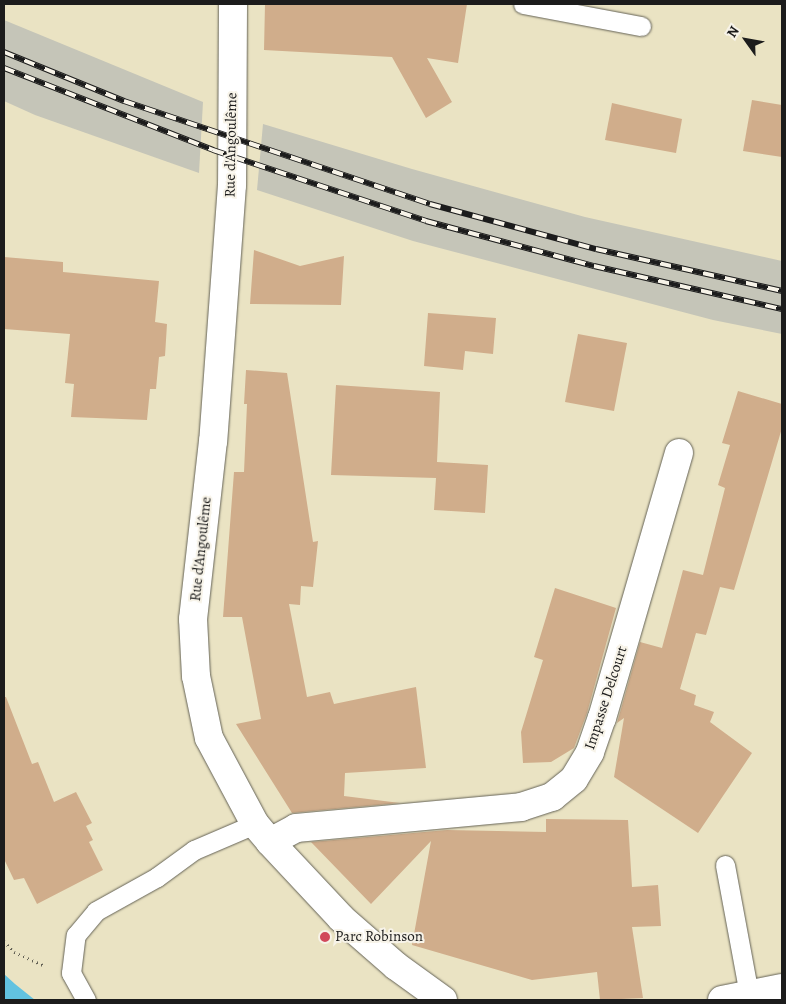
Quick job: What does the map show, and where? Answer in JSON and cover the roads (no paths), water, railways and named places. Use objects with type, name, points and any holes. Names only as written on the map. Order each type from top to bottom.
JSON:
[{"type":"street","name":"Rue d'Angoulême","points":[[233,4],[231,194],[214,441],[193,619],[196,676],[209,738],[263,833],[341,918],[396,966],[443,1000]]},
{"type":"street","name":"Impasse Delcourt","points":[[263,833],[296,828],[433,817],[521,806],[552,797],[574,779],[590,752],[602,718],[679,453]]},
{"type":"street","points":[[722,1000],[782,988]]},
{"type":"lane","points":[[523,4],[641,26]]},
{"type":"lane","points":[[86,1000],[71,973],[76,936],[96,911],[157,877],[194,850],[263,833]]},
{"type":"lane","points":[[725,865],[749,995]]},
{"type":"water","points":[[4,974],[15,984],[35,1000],[4,1000]]},
{"type":"railway","points":[[4,52],[124,101],[430,204],[596,249],[782,291]]},
{"type":"railway","points":[[4,68],[213,150],[426,221],[594,266],[782,309]]},
{"type":"place","name":"Parc Robinson","points":[[325,937]]}]
